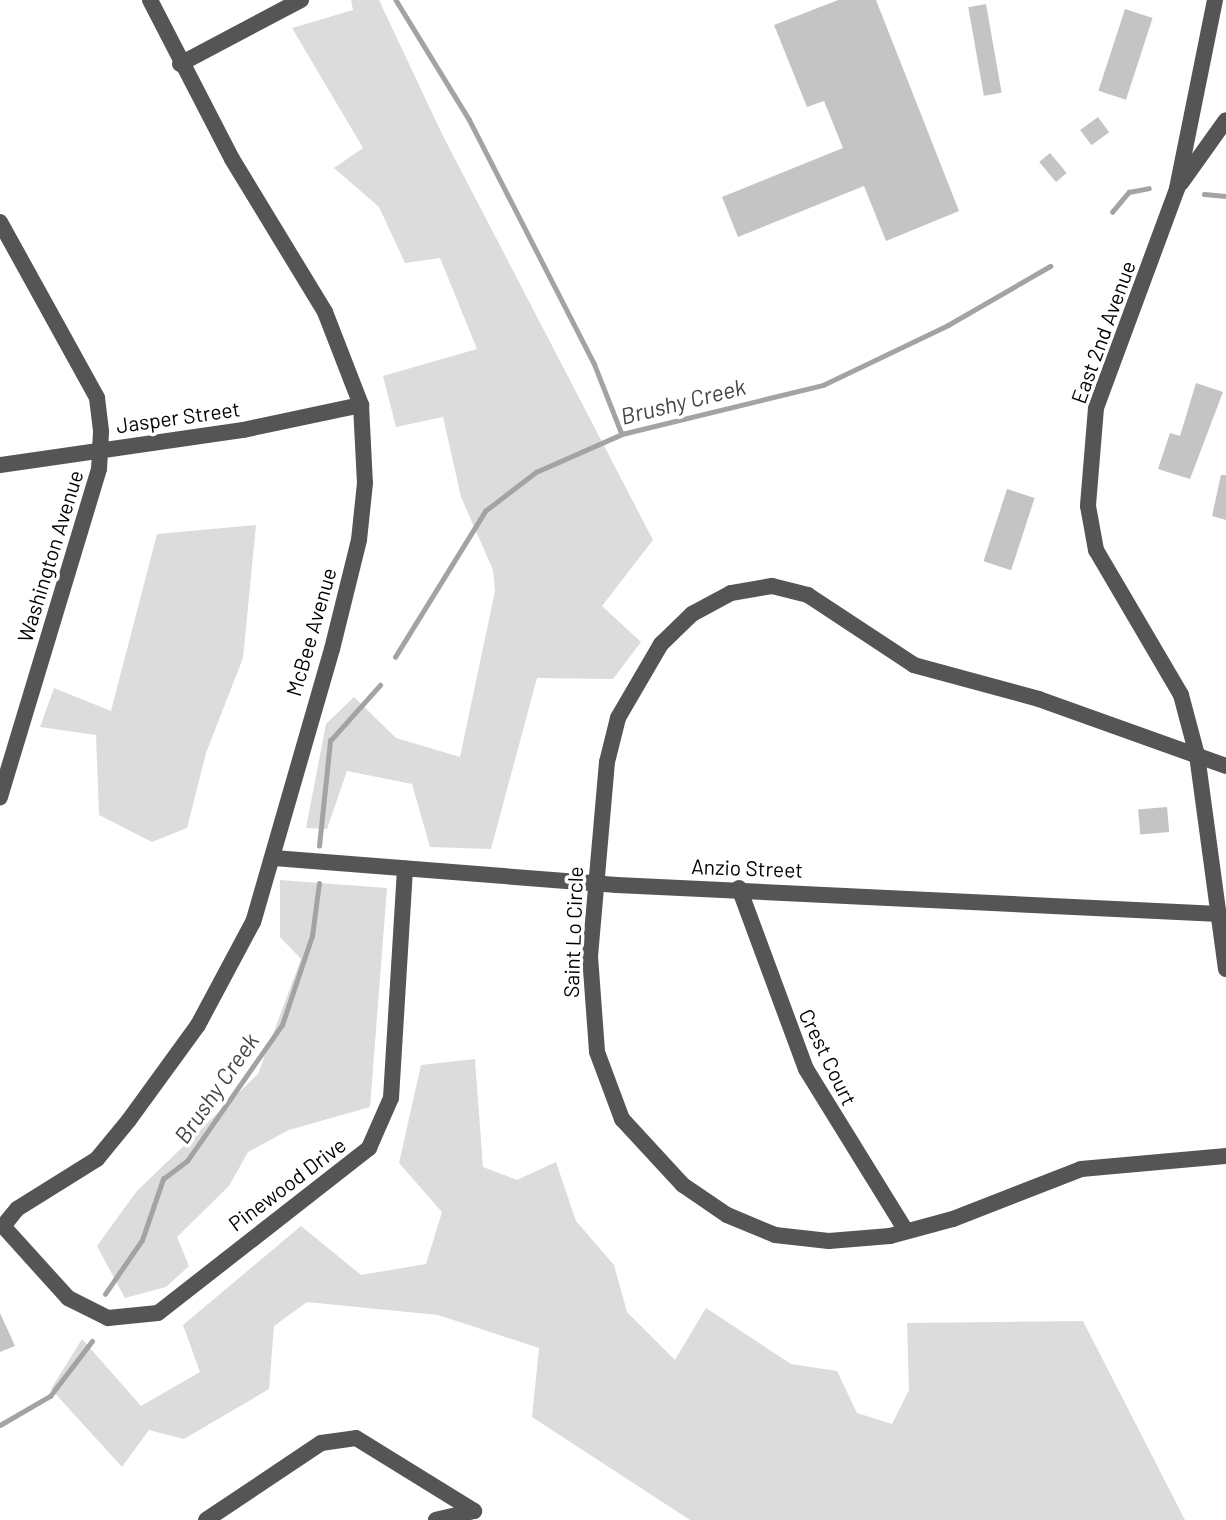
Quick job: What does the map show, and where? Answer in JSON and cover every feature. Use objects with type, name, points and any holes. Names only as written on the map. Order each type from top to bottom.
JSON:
[{"type":"street","name":"McBee Avenue","points":[[3,1226],[17,1209],[97,1159],[145,1099],[223,981],[274,858],[359,540],[366,442],[361,405],[326,312],[180,64],[150,0]]},
{"type":"street","points":[[180,64],[301,0]]},
{"type":"street","name":"East 2nd Avenue","points":[[1215,0],[1177,189],[1096,408],[1088,506],[1096,550],[1181,695],[1197,755],[1226,969]]},
{"type":"street","points":[[1177,189],[1226,120]]},
{"type":"street","name":"Washington Avenue","points":[[0,222],[97,398],[100,449],[0,797]]},
{"type":"street","name":"Jasper Street","points":[[0,465],[243,430],[361,405]]},
{"type":"street","name":"Saint Lo Circle","points":[[1197,755],[1039,699],[915,665],[808,595],[772,586],[731,593],[692,614],[661,644],[618,718],[593,883],[591,1008],[597,1052],[607,1090],[648,1152],[727,1215],[775,1235],[829,1241],[906,1231],[1081,1169],[1226,1156]]},
{"type":"street","points":[[1197,755],[1226,766]]},
{"type":"street","name":"Anzio Street","points":[[274,858],[593,883],[739,888],[1219,914]]},
{"type":"street","name":"Pinewood Drive","points":[[3,1226],[68,1297],[108,1318],[135,1320],[158,1313],[369,1149],[391,1098],[405,868]]},
{"type":"street","name":"Crest Court","points":[[739,888],[806,1069],[906,1231]]},
{"type":"street","points":[[206,1520],[321,1443],[356,1438],[488,1520]]},
{"type":"street","points":[[436,1520],[474,1511]]},
{"type":"shaded area","points":[[351,0],[379,0],[442,134],[653,540],[602,606],[641,642],[613,679],[537,678],[491,849],[430,847],[412,784],[347,771],[327,829],[306,828],[326,724],[354,697],[396,738],[460,757],[495,591],[493,570],[461,497],[443,417],[396,427],[383,376],[477,349],[440,258],[405,263],[379,207],[334,168],[363,148],[292,28],[353,10]]},
{"type":"shaded area","points":[[256,525],[243,658],[206,753],[187,828],[152,842],[99,815],[96,735],[40,727],[54,688],[111,711],[157,534]]},
{"type":"shaded area","points":[[280,880],[387,888],[370,1107],[289,1130],[248,1152],[229,1186],[177,1237],[189,1266],[166,1287],[125,1298],[97,1246],[136,1192],[258,1074],[301,959],[280,937]]},
{"type":"shaded area","points":[[475,1059],[483,1167],[517,1180],[556,1162],[576,1221],[614,1265],[627,1312],[675,1360],[706,1308],[791,1364],[837,1371],[857,1413],[892,1424],[909,1390],[907,1323],[1083,1321],[1185,1520],[690,1520],[532,1417],[539,1348],[438,1315],[307,1302],[274,1326],[269,1389],[184,1439],[149,1430],[122,1467],[51,1389],[82,1339],[141,1406],[200,1372],[183,1325],[301,1226],[361,1275],[426,1264],[442,1212],[399,1163],[421,1065]]},
{"type":"building","points":[[838,0],[876,0],[959,211],[886,241],[864,186],[738,237],[722,197],[843,148],[824,101],[807,107],[774,25]]},
{"type":"building","points":[[986,4],[1002,93],[984,96],[968,7]]},
{"type":"building","points":[[1125,9],[1153,18],[1126,100],[1098,91]]},
{"type":"building","points":[[1098,117],[1109,132],[1091,145],[1080,130]]},
{"type":"building","points":[[1050,153],[1067,173],[1056,182],[1039,162]]},
{"type":"building","points":[[1196,383],[1223,392],[1190,479],[1158,469],[1170,433],[1180,436]]},
{"type":"building","points":[[1221,475],[1226,475],[1226,520],[1212,516]]},
{"type":"building","points":[[1007,489],[1035,498],[1011,570],[984,561]]},
{"type":"building","points":[[1167,807],[1169,832],[1140,834],[1138,810]]},
{"type":"building","points":[[0,1313],[15,1346],[0,1352]]},
{"type":"waterway","points":[[396,0],[469,119],[594,363],[622,434]]},
{"type":"waterway","name":"Brushy Creek","points":[[1112,212],[1129,192],[1149,188]]},
{"type":"waterway","name":"Brushy Creek","points":[[1204,194],[1226,196]]},
{"type":"waterway","name":"Brushy Creek","points":[[395,657],[485,511],[536,472],[622,434],[823,385],[948,325],[1050,266]]},
{"type":"waterway","name":"Brushy Creek","points":[[319,846],[330,741],[380,685]]},
{"type":"waterway","name":"Brushy Creek","points":[[105,1294],[142,1240],[163,1179],[187,1161],[282,1025],[312,936],[319,883]]},
{"type":"waterway","name":"Brushy Creek","points":[[0,1425],[50,1396],[92,1341]]}]
